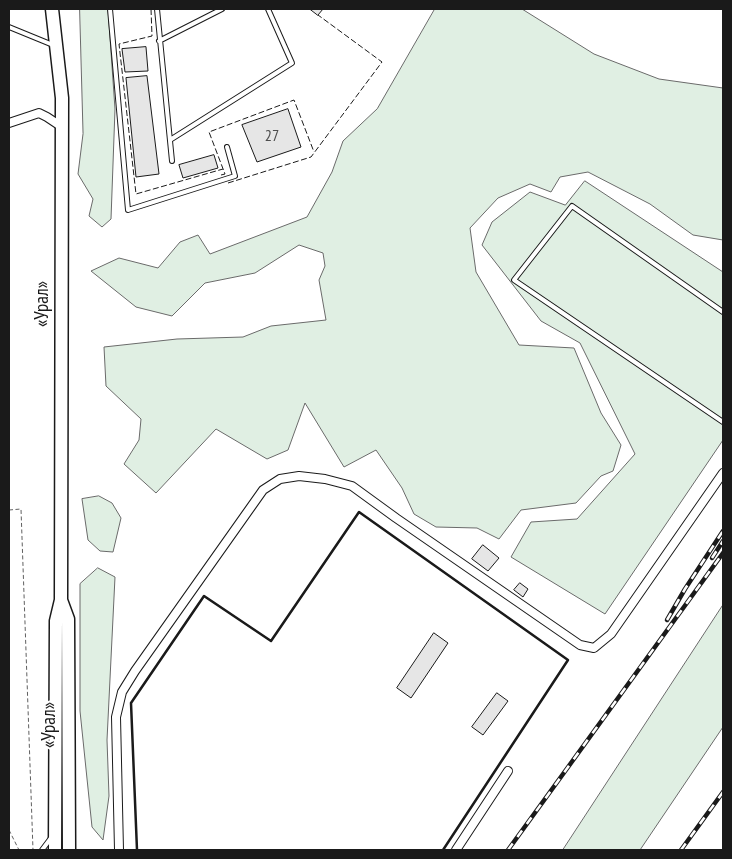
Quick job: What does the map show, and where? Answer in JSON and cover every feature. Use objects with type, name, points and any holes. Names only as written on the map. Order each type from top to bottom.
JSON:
[{"type":"highway","name":"«Урал»","points":[[52,9],[62,98],[61,600],[56,621],[55,850]]},
{"type":"highway","name":"«Урал»","points":[[61,600],[68,619],[69,850]]},
{"type":"street","points":[[9,123],[39,113],[62,127]]},
{"type":"street","points":[[119,850],[116,717],[122,692],[263,490],[280,479],[299,476],[325,479],[352,486],[580,645],[594,648],[610,634],[723,473]]},
{"type":"street","points":[[456,850],[508,771]]},
{"type":"lane","points":[[110,9],[128,210],[235,176],[227,147]]},
{"type":"lane","points":[[158,9],[159,41],[172,162]]},
{"type":"lane","points":[[159,41],[222,9]]},
{"type":"lane","points":[[170,140],[292,63],[268,9]]},
{"type":"lane","points":[[9,27],[56,47]]},
{"type":"lane","points":[[723,312],[572,206],[514,280],[723,422]]},
{"type":"lane","points":[[42,850],[55,832]]},
{"type":"path","points":[[9,510],[21,509],[33,850]]},
{"type":"path","points":[[9,830],[19,850]]},
{"type":"green space","points":[[80,9],[108,9],[115,109],[111,219],[102,227],[89,216],[93,199],[78,174],[83,134]]},
{"type":"green space","points":[[435,9],[522,9],[594,54],[659,79],[723,88],[723,240],[693,235],[650,204],[588,172],[560,177],[551,192],[530,184],[498,198],[470,228],[476,272],[519,345],[574,348],[601,413],[621,445],[613,471],[601,476],[576,503],[521,510],[499,539],[477,528],[436,527],[414,514],[402,488],[376,450],[344,467],[305,403],[288,450],[267,459],[216,429],[156,493],[124,464],[139,440],[141,419],[106,386],[104,347],[177,339],[243,337],[271,326],[326,320],[319,280],[325,266],[323,253],[299,245],[255,273],[205,283],[172,316],[136,307],[91,271],[119,258],[158,268],[180,242],[198,235],[210,254],[307,217],[332,172],[343,141],[377,109]]},
{"type":"green space","points":[[585,181],[723,272],[723,440],[605,614],[511,557],[531,522],[577,519],[635,454],[580,343],[541,321],[482,245],[492,222],[530,192],[565,205]]},
{"type":"green space","points":[[99,496],[112,503],[121,518],[113,552],[100,551],[88,540],[82,499]]},
{"type":"green space","points":[[98,568],[115,577],[107,740],[109,796],[103,840],[92,827],[80,711],[80,584]]},
{"type":"green space","points":[[723,605],[723,727],[640,850],[563,850]]},
{"type":"building","points":[[310,9],[323,9],[318,15]]},
{"type":"building","points":[[146,47],[148,71],[125,72],[122,49]]},
{"type":"building","points":[[147,76],[159,174],[136,177],[126,78]]},
{"type":"building","points":[[288,109],[301,147],[257,162],[242,125]]},
{"type":"building","points":[[214,155],[218,168],[183,178],[179,165]]},
{"type":"building","points":[[483,545],[499,558],[488,571],[472,559]]},
{"type":"building","points":[[520,583],[528,589],[523,597],[514,590]]},
{"type":"building","points":[[434,633],[448,643],[411,698],[397,688]]},
{"type":"building","points":[[497,693],[508,701],[483,735],[472,727]]},
{"type":"railway","points":[[667,620],[723,531]]},
{"type":"railway","points":[[712,558],[723,541]]},
{"type":"railway","points":[[508,850],[723,553]]},
{"type":"railway","points":[[681,850],[723,792]]},
{"type":"fence","points":[[151,9],[152,36],[119,44],[136,194],[223,169]]},
{"type":"fence","points":[[228,183],[311,157],[382,62],[318,15]]},
{"type":"fence","points":[[221,175],[225,174],[209,132],[294,100],[314,152]]},
{"type":"wall","points":[[137,850],[131,703],[204,596],[271,641],[359,512],[568,660],[443,850]]}]
